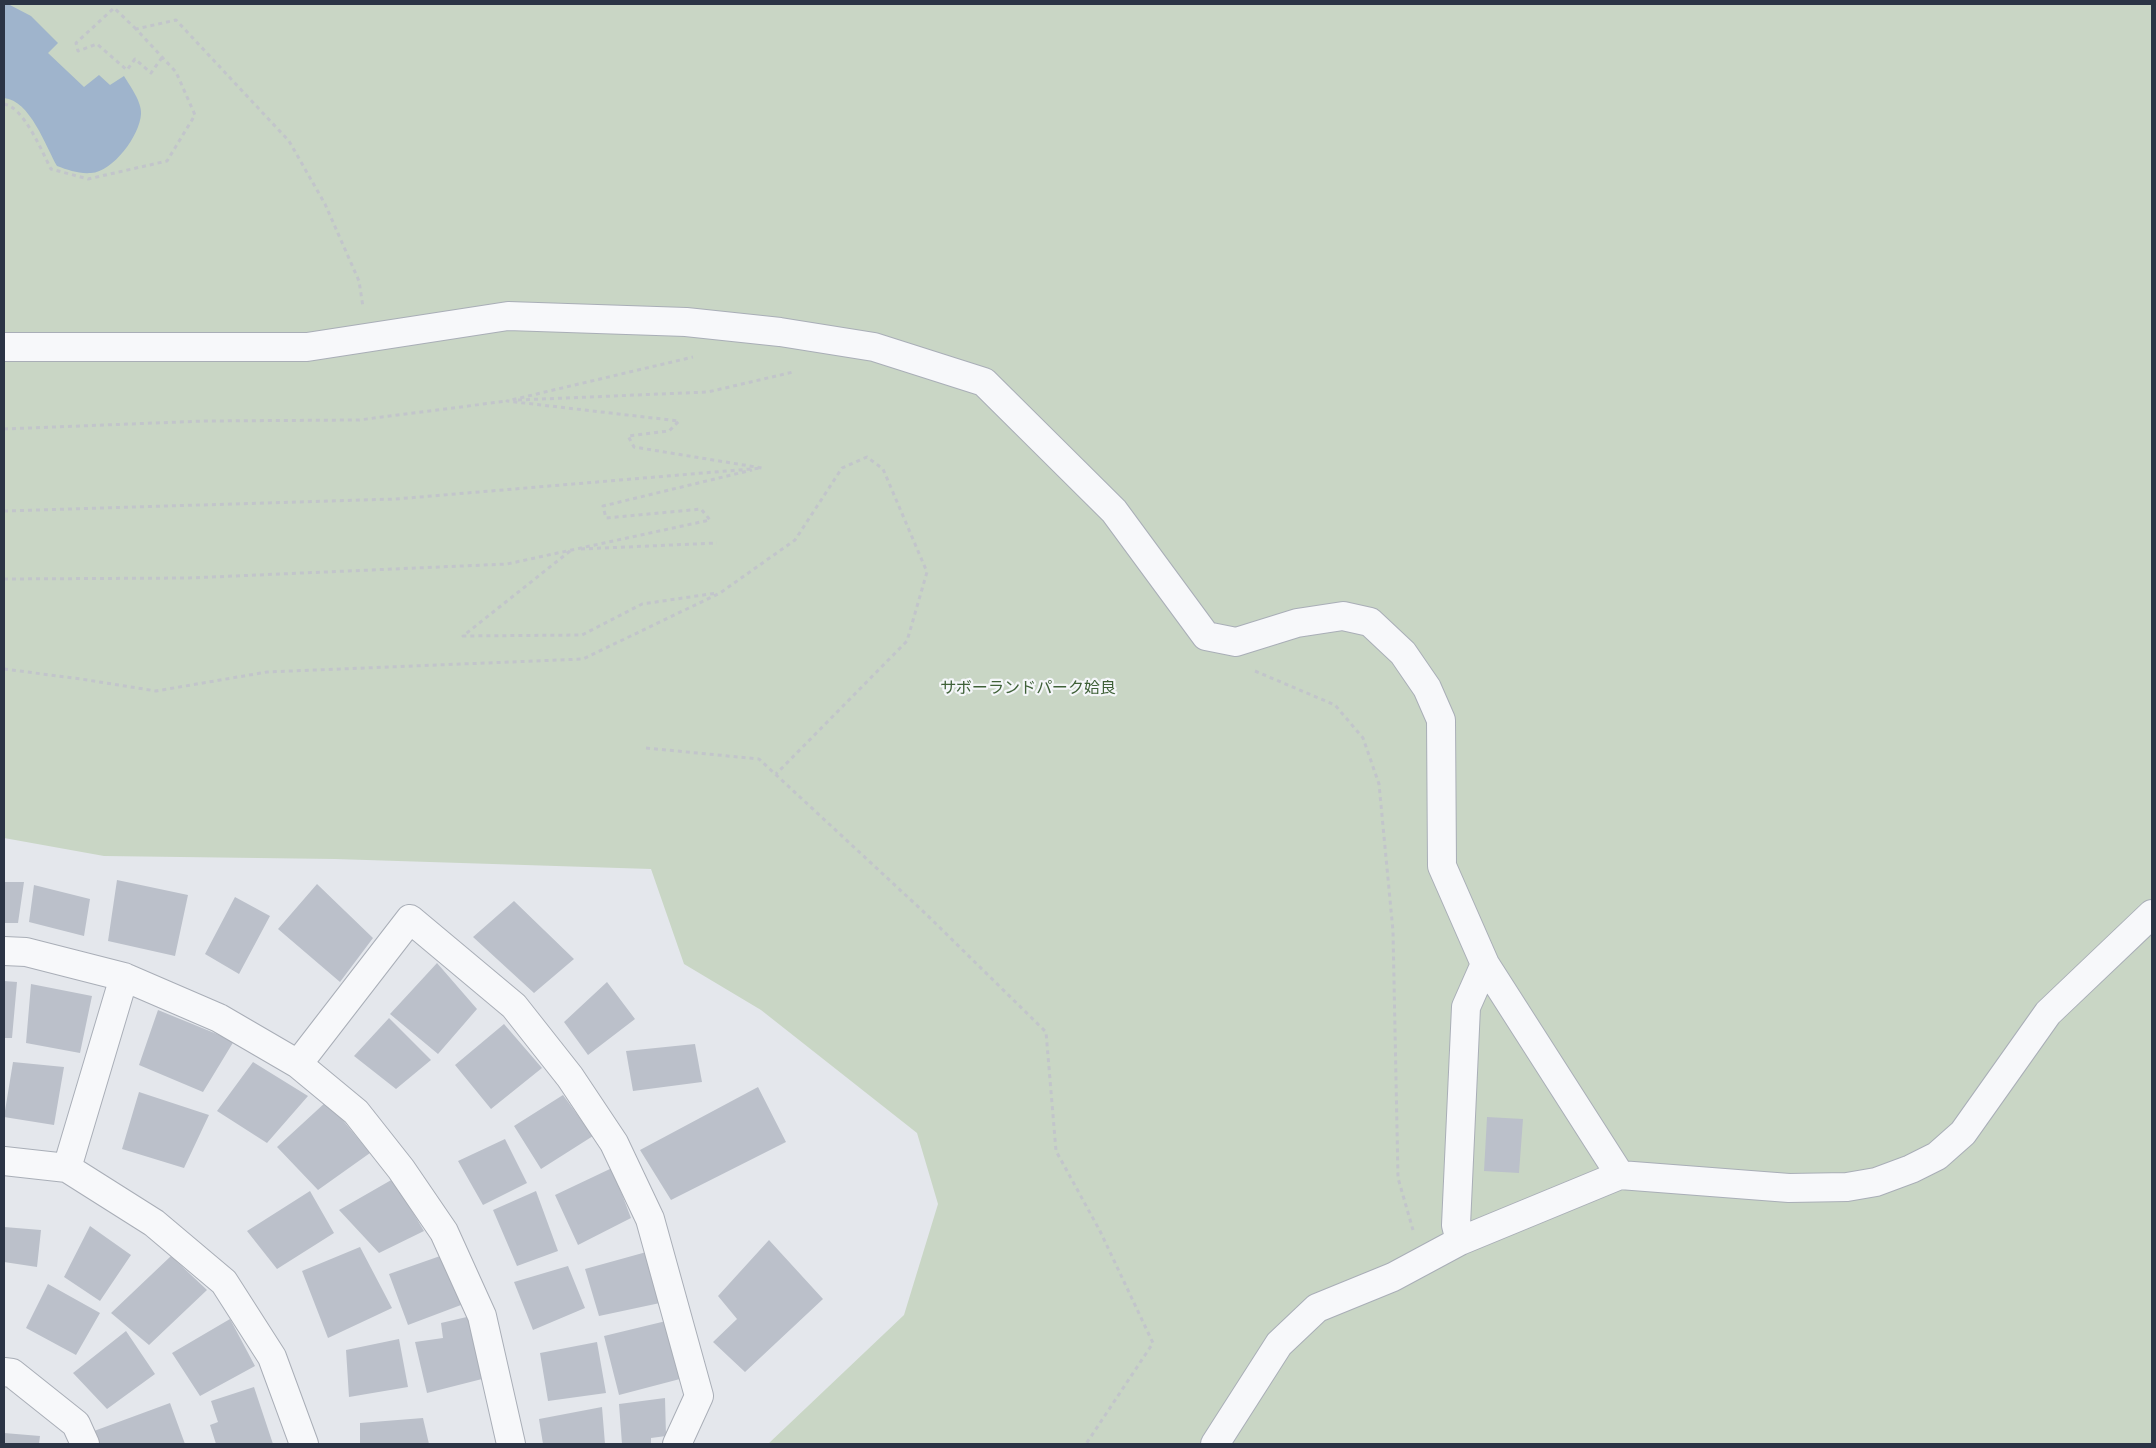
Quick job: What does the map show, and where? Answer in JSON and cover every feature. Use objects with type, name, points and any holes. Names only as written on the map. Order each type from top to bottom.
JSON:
[{"type":"street","points":[[4,347],[307,348],[508,316],[686,322],[780,332],[874,347],[984,382],[1114,511],[1206,636],[1236,642],[1297,623],[1343,616],[1370,622],[1403,653],[1427,688],[1441,720],[1442,866],[1485,964],[1620,1175]]},
{"type":"street","points":[[1215,1444],[1279,1344],[1317,1308],[1393,1277],[1460,1241],[1620,1175],[1789,1188],[1837,1187],[1876,1182],[1911,1169],[1937,1156],[1963,1133],[2048,1013],[2152,914]]},
{"type":"street","points":[[298,1064],[410,918],[514,1006],[570,1076],[614,1143],[650,1219],[699,1396],[677,1444]]},
{"type":"street","points":[[4,951],[26,952],[124,976],[218,1018],[298,1064],[356,1112],[401,1169],[444,1232],[482,1316],[510,1444]]},
{"type":"street","points":[[1460,1241],[1456,1225],[1466,1007],[1485,964]]},
{"type":"street","points":[[67,1168],[124,976]]},
{"type":"street","points":[[4,1161],[67,1168],[154,1222],[224,1282],[272,1357],[304,1444]]},
{"type":"street","points":[[4,1372],[12,1373],[76,1424],[85,1444]]},
{"type":"path","points":[[4,104],[7,104],[20,114],[51,169],[88,180],[167,161],[195,115],[176,72],[163,56],[114,8],[76,42],[78,51],[97,44],[127,70],[135,60],[151,73],[163,56]]},
{"type":"path","points":[[136,29],[176,20],[289,141],[325,204],[359,282],[367,337]]},
{"type":"path","points":[[507,401],[694,357]]},
{"type":"path","points":[[4,429],[205,421],[359,420],[507,401],[708,392],[793,372]]},
{"type":"path","points":[[507,401],[679,421],[669,431],[628,436],[634,447],[762,468]]},
{"type":"path","points":[[4,670],[81,679],[156,691],[267,672],[583,659],[720,593],[794,540],[842,468],[867,457],[883,469],[927,572],[907,641],[776,774]]},
{"type":"path","points":[[4,511],[396,499],[762,468]]},
{"type":"path","points":[[4,579],[188,578],[507,564],[710,520],[701,510],[606,518],[603,506],[762,468]]},
{"type":"path","points":[[716,543],[572,550],[463,636],[582,635],[642,604],[720,593]]},
{"type":"path","points":[[1250,668],[1335,705],[1363,738],[1379,784],[1393,932],[1398,1178],[1414,1228],[1394,1260],[1393,1277]]},
{"type":"path","points":[[646,748],[759,759],[926,914],[1046,1032],[1056,1151],[1100,1231],[1153,1343],[1086,1444]]},
{"type":"green space","name":"サボーランドパーク姶良","points":[[4,4],[2152,4],[2152,1444],[768,1444],[904,1315],[938,1204],[917,1133],[761,1010],[684,964],[651,869],[335,859],[104,856],[4,838]]},
{"type":"water","points":[[4,4],[8,4],[31,16],[58,43],[48,53],[84,87],[99,75],[110,85],[124,76],[138,99],[141,114],[131,142],[108,166],[99,171],[87,173],[57,166],[29,115],[22,107],[4,98]]},
{"type":"building","points":[[117,880],[188,895],[175,956],[108,941]]},
{"type":"building","points":[[4,882],[24,882],[18,923],[4,923]]},
{"type":"building","points":[[317,884],[373,938],[340,982],[278,929]]},
{"type":"building","points":[[34,885],[90,899],[84,936],[29,922]]},
{"type":"building","points":[[235,897],[270,916],[239,974],[205,954]]},
{"type":"building","points":[[514,901],[574,959],[534,993],[473,937]]},
{"type":"building","points":[[437,963],[477,1009],[438,1054],[390,1014]]},
{"type":"building","points":[[4,981],[17,982],[12,1038],[4,1038]]},
{"type":"building","points":[[607,982],[635,1019],[588,1055],[564,1022]]},
{"type":"building","points":[[31,984],[92,996],[80,1053],[26,1043]]},
{"type":"building","points":[[158,1010],[234,1041],[203,1092],[139,1065]]},
{"type":"building","points":[[389,1018],[431,1060],[396,1089],[354,1056]]},
{"type":"building","points":[[504,1024],[542,1068],[491,1109],[455,1065]]},
{"type":"building","points":[[695,1044],[702,1082],[633,1091],[626,1051]]},
{"type":"building","points":[[13,1062],[64,1067],[54,1125],[4,1117]]},
{"type":"building","points":[[253,1062],[308,1096],[267,1143],[217,1111]]},
{"type":"building","points":[[758,1087],[786,1142],[671,1200],[640,1150]]},
{"type":"building","points":[[139,1092],[209,1115],[184,1168],[122,1149]]},
{"type":"building","points":[[563,1095],[593,1136],[541,1169],[514,1126]]},
{"type":"building","points":[[327,1101],[370,1153],[318,1190],[277,1147]]},
{"type":"building","points":[[1487,1117],[1523,1119],[1519,1173],[1484,1171]]},
{"type":"building","points":[[505,1139],[527,1183],[483,1205],[458,1161]]},
{"type":"building","points":[[612,1168],[631,1218],[578,1245],[555,1195]]},
{"type":"building","points":[[393,1179],[424,1231],[379,1253],[339,1210]]},
{"type":"building","points":[[310,1191],[334,1233],[277,1269],[247,1231]]},
{"type":"building","points":[[536,1191],[558,1251],[517,1266],[493,1210]]},
{"type":"building","points":[[90,1226],[131,1255],[100,1301],[64,1277]]},
{"type":"building","points":[[4,1227],[41,1230],[37,1267],[4,1262]]},
{"type":"building","points":[[769,1240],[823,1299],[745,1372],[713,1342],[737,1319],[718,1296]]},
{"type":"building","points":[[360,1247],[392,1308],[328,1338],[302,1271]]},
{"type":"building","points":[[650,1251],[660,1303],[599,1316],[585,1269]]},
{"type":"building","points":[[443,1255],[461,1305],[408,1325],[389,1274]]},
{"type":"building","points":[[171,1256],[207,1290],[149,1345],[111,1313]]},
{"type":"building","points":[[568,1266],[585,1308],[533,1330],[514,1282]]},
{"type":"building","points":[[48,1284],[100,1313],[76,1355],[26,1328]]},
{"type":"building","points":[[471,1316],[486,1378],[427,1393],[415,1342],[443,1338],[441,1323]]},
{"type":"building","points":[[230,1319],[255,1366],[200,1396],[172,1353]]},
{"type":"building","points":[[666,1321],[680,1379],[619,1395],[604,1336]]},
{"type":"building","points":[[126,1331],[155,1374],[107,1409],[73,1373]]},
{"type":"building","points":[[399,1339],[408,1387],[349,1397],[346,1350]]},
{"type":"building","points":[[597,1342],[606,1393],[548,1401],[540,1353]]},
{"type":"building","points":[[254,1387],[273,1444],[216,1444],[210,1425],[218,1422],[211,1401]]},
{"type":"building","points":[[665,1398],[666,1436],[651,1438],[651,1444],[622,1444],[619,1404]]},
{"type":"building","points":[[170,1403],[185,1444],[99,1444],[94,1431]]},
{"type":"building","points":[[602,1407],[605,1444],[543,1444],[539,1419]]},
{"type":"building","points":[[423,1418],[429,1444],[360,1444],[360,1423]]},
{"type":"building","points":[[4,1433],[40,1436],[39,1444],[4,1444]]}]
